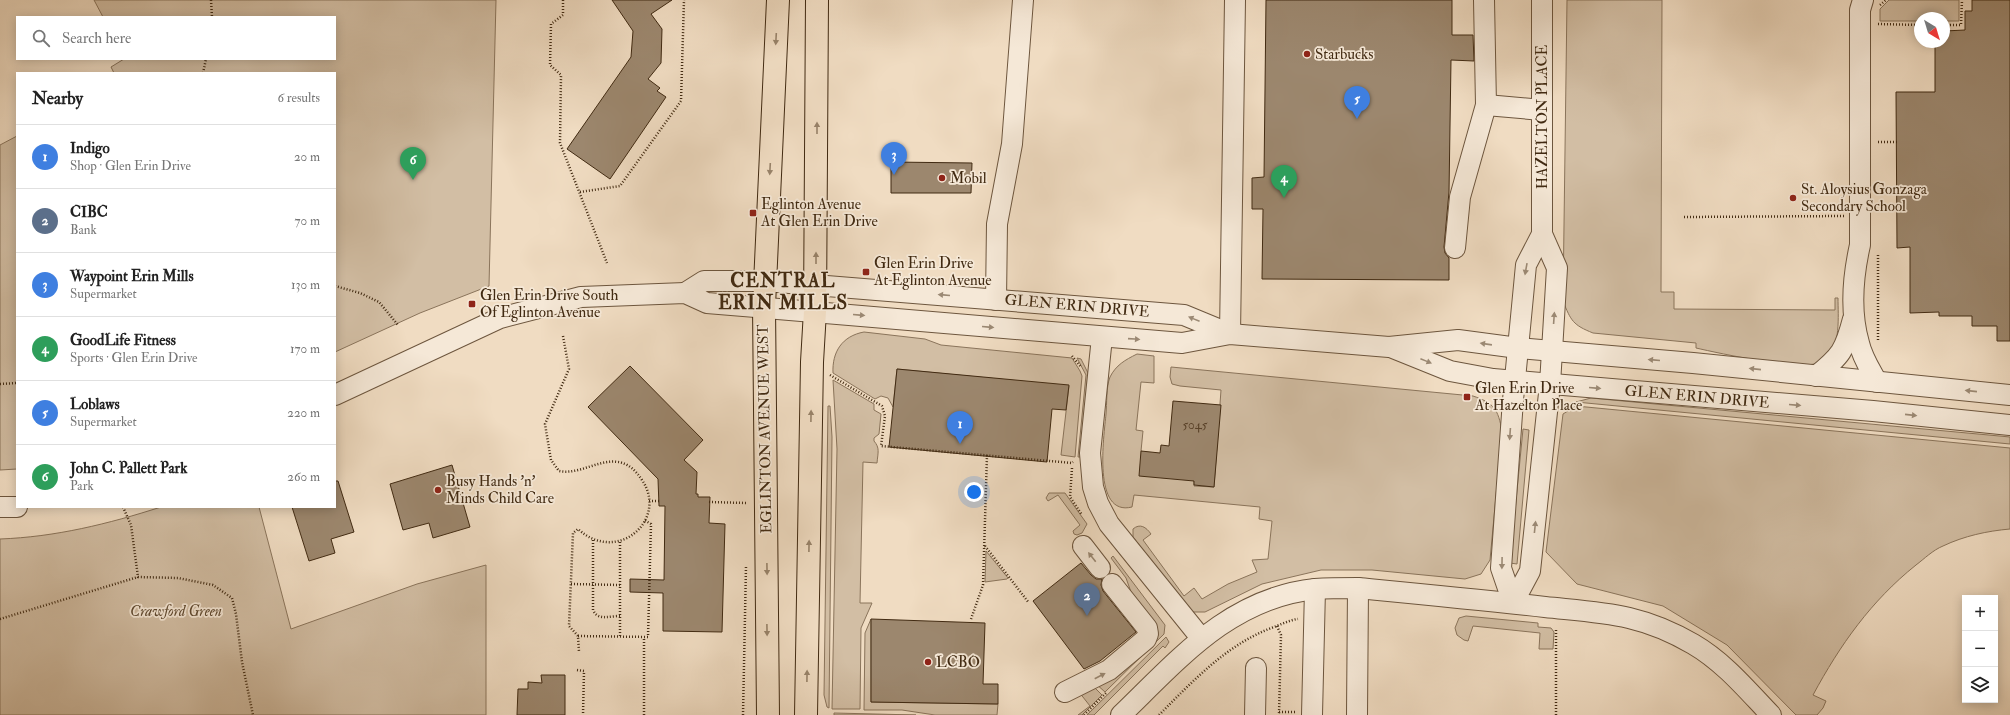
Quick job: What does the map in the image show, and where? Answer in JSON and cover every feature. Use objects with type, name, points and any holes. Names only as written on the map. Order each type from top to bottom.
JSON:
[{"type":"main road","name":"EGLINTON AVENUE WEST","points":[[768,715],[764,306],[778,0]]},
{"type":"main road","points":[[806,715],[812,362],[816,285],[817,0]]},
{"type":"street","points":[[996,300],[997,224],[1012,144],[1023,0]]},
{"type":"street","points":[[1230,334],[1235,0]]},
{"type":"street","points":[[1455,248],[1460,197],[1486,105],[1484,0]]},
{"type":"street","name":"HAZELTON PLACE","points":[[1513,603],[1530,571],[1553,351],[1557,268],[1542,234],[1542,0]]},
{"type":"street","points":[[1863,0],[1860,10],[1860,245],[1854,270],[1854,312],[1858,343],[1877,382]]},
{"type":"street","points":[[1486,105],[1542,110]]},
{"type":"street","name":"HAZELTON PLACE","points":[[1513,603],[1501,568],[1515,381],[1526,265],[1542,234]]},
{"type":"street","name":"GLEN ERIN DRIVE","points":[[685,293],[704,281],[765,280],[1184,315],[1230,334]]},
{"type":"street","name":"GLEN ERIN DRIVE","points":[[336,395],[500,318],[581,297],[685,293],[707,303],[764,306],[1182,343],[1230,334],[1389,347],[1458,340],[1518,348],[2010,395]]},
{"type":"street","points":[[1816,376],[1837,359],[1847,343],[1854,312]]},
{"type":"street","points":[[1102,337],[1090,453],[1093,487],[1098,503],[1109,524],[1201,638]]},
{"type":"street","name":"GLEN ERIN DRIVE","points":[[1389,347],[1450,371],[1515,381],[2010,425]]},
{"type":"street","points":[[0,507],[16,506]]},
{"type":"street","points":[[1083,546],[1100,568]]},
{"type":"street","points":[[1065,692],[1109,670],[1146,639],[1148,634],[1146,628],[1112,584]]},
{"type":"street","points":[[1121,715],[1201,638],[1227,620],[1273,599],[1315,589],[1358,588],[1614,614],[1656,625],[1694,644],[1712,656],[1771,715]]},
{"type":"street","points":[[1357,715],[1358,588]]},
{"type":"street","points":[[1305,713],[1315,589]]},
{"type":"street","points":[[1255,715],[1256,668]]},
{"type":"path","points":[[211,0],[212,16]]},
{"type":"path","points":[[563,0],[563,15],[551,24],[550,65],[561,75],[560,143],[607,263]]},
{"type":"path","points":[[580,192],[620,186],[681,101],[684,0]]},
{"type":"path","points":[[1950,25],[1961,25],[1962,0]]},
{"type":"path","points":[[1878,24],[1914,24]]},
{"type":"path","points":[[203,72],[206,60]]},
{"type":"path","points":[[1878,142],[1897,142]]},
{"type":"path","points":[[1684,217],[1844,216]]},
{"type":"path","points":[[336,286],[360,293],[379,302],[398,325]]},
{"type":"path","points":[[563,336],[570,369],[545,424],[551,460],[559,471],[568,473],[600,462],[615,462],[628,467],[643,480],[647,489],[649,501],[644,520],[636,532],[620,541],[602,542],[593,540],[578,530],[573,533],[569,626],[578,636],[579,652]]},
{"type":"path","points":[[1072,356],[1083,371]]},
{"type":"path","points":[[830,375],[882,406],[885,416],[881,446],[1072,463],[1076,457]]},
{"type":"path","points":[[0,384],[16,383]]},
{"type":"path","points":[[971,619],[983,585],[987,455]]},
{"type":"path","points":[[649,501],[659,501]]},
{"type":"path","points":[[710,502],[751,504]]},
{"type":"path","points":[[124,508],[131,526],[138,577]]},
{"type":"path","points":[[578,636],[648,637],[651,524],[644,520]]},
{"type":"path","points":[[593,540],[593,585],[595,614],[601,618],[620,616]]},
{"type":"path","points":[[620,541],[620,636]]},
{"type":"path","points":[[985,546],[1029,602]]},
{"type":"path","points":[[0,619],[138,577],[178,578],[213,585],[232,598],[236,614],[242,662],[253,715]]},
{"type":"path","points":[[570,584],[620,585]]},
{"type":"path","points":[[1277,626],[1281,635],[1279,713],[1305,713]]},
{"type":"path","points":[[1556,628],[1556,715]]},
{"type":"path","points":[[644,637],[644,715]]},
{"type":"path","points":[[577,670],[584,671],[583,715]]},
{"type":"green space","points":[[94,0],[496,0],[489,286],[420,313],[336,352],[336,72],[114,72],[111,67],[122,60],[336,60],[336,16],[102,16]]},
{"type":"green space","points":[[1567,0],[1662,0],[1661,292],[1674,292],[1674,309],[1835,310],[1835,298],[1838,298],[1838,330],[1834,347],[1826,360],[1817,364],[1803,365],[1743,358],[1696,348],[1696,343],[1593,333],[1577,325],[1571,318],[1563,301]]},
{"type":"green space","points":[[1889,0],[1959,0],[1959,21],[1950,21],[1950,12],[1914,12],[1914,21],[1880,21],[1880,9]]},
{"type":"green space","points":[[16,137],[16,469],[0,470],[0,145]]},
{"type":"green space","points":[[864,332],[925,339],[941,345],[1072,358],[1082,376],[1075,457],[1061,455],[1069,386],[897,369],[893,407],[888,398],[881,396],[875,399],[833,373],[834,358],[840,346],[850,337]]},
{"type":"green space","points":[[1137,354],[1154,356],[1154,383],[1141,382],[1136,430],[1143,431],[1141,451],[1194,481],[1194,486],[1214,487],[1221,390],[1172,384],[1170,377],[1171,367],[1473,396],[1486,401],[1497,412],[1502,431],[1490,560],[1481,574],[1465,579],[1372,570],[1321,570],[1262,584],[1205,612],[1193,612],[1184,605],[1133,537],[1133,529],[1140,526],[1147,529],[1151,534],[1143,540],[1184,596],[1194,588],[1202,599],[1228,584],[1257,572],[1252,560],[1268,559],[1272,521],[1259,519],[1260,507],[1134,495],[1132,507],[1119,507],[1111,500],[1106,488],[1103,472],[1108,386],[1110,377],[1115,369]]},
{"type":"green space","points":[[1077,358],[1081,359],[1088,373],[1081,457],[1078,457],[1086,375]]},
{"type":"green space","points":[[833,380],[874,404],[874,410],[881,414],[879,434],[874,438],[878,448],[877,463],[863,462],[860,603],[872,603],[861,628],[860,709],[832,709],[837,449]]},
{"type":"green space","points":[[1591,398],[2010,437],[2010,444],[1576,402]]},
{"type":"green space","points":[[828,406],[830,406],[832,437],[829,708],[827,707],[824,695]]},
{"type":"green space","points":[[1576,406],[2010,448],[2010,529],[1976,534],[1943,546],[1929,555],[1900,579],[1885,593],[1858,625],[1823,677],[1813,695],[1826,701],[1823,708],[1817,715],[1796,715],[1727,645],[1663,606],[1577,584],[1546,552],[1563,414]]},
{"type":"green space","points":[[1523,429],[1529,430],[1517,564],[1510,563]]},
{"type":"green space","points":[[1049,493],[1065,493],[1087,524],[1082,533],[1077,535],[1074,534],[1073,531],[1080,525],[1058,495],[1048,501],[1046,498]]},
{"type":"green space","name":"Crawford Green","points":[[158,508],[259,508],[291,629],[417,584],[486,565],[486,715],[0,715],[0,539],[41,536],[81,529]]},
{"type":"green space","points":[[986,551],[1008,578],[1007,579],[985,582]]},
{"type":"green space","points":[[1113,556],[1165,625],[1164,634],[1105,692],[1095,683],[1150,645],[1126,578],[1111,558]]},
{"type":"green space","points":[[1466,616],[1538,623],[1538,627],[1551,628],[1554,632],[1553,649],[1539,649],[1540,633],[1473,626],[1468,641],[1464,640],[1457,635],[1455,628],[1459,618]]},
{"type":"green space","points":[[871,619],[871,702],[998,704],[997,715],[935,715],[902,710],[864,710],[865,633]]},
{"type":"green space","points":[[1166,637],[1169,642],[1165,648],[1163,646],[1094,715],[1087,715]]},
{"type":"green space","points":[[1092,685],[1102,695],[1082,715],[1078,715],[1090,706],[1079,692]]},
{"type":"green space","points":[[834,713],[916,715],[834,715]]},
{"type":"building","points":[[612,0],[672,0],[651,14],[662,29],[661,63],[648,79],[660,88],[657,91],[666,97],[610,179],[567,149],[631,57],[633,31]]},
{"type":"building","points":[[1266,0],[1452,0],[1452,35],[1473,35],[1474,61],[1451,60],[1449,192],[1444,247],[1445,253],[1449,258],[1449,280],[1262,279],[1263,209],[1252,209],[1252,178],[1264,177]]},
{"type":"building","points":[[1972,0],[2010,0],[2010,341],[1997,341],[1997,326],[1972,326],[1972,316],[1939,316],[1939,312],[1910,313],[1910,247],[1897,248],[1896,92],[1935,92],[1935,48],[1950,48],[1950,31],[1965,30],[1965,11],[1972,11]]},
{"type":"building","points":[[891,162],[972,163],[971,193],[891,193]]},
{"type":"building","points":[[630,366],[703,440],[684,460],[697,472],[696,494],[698,494],[698,497],[710,497],[709,523],[725,524],[722,632],[663,631],[663,593],[630,592],[630,579],[664,580],[665,506],[659,506],[658,479],[588,407]]},
{"type":"building","points":[[897,369],[1069,385],[1066,410],[1052,409],[1047,462],[889,447]]},
{"type":"building","points":[[1173,401],[1221,405],[1214,487],[1194,485],[1194,481],[1139,476],[1141,451],[1160,453],[1161,445],[1169,446]]},
{"type":"building","points":[[452,465],[470,527],[433,538],[429,523],[403,530],[390,484]]},
{"type":"building","points":[[336,481],[338,481],[354,532],[331,539],[335,553],[309,561],[292,508],[336,508]]},
{"type":"building","points":[[1081,563],[1096,579],[1102,579],[1101,585],[1103,591],[1136,632],[1100,661],[1084,669],[1033,601]]},
{"type":"building","name":"LCBO","points":[[871,619],[985,623],[983,684],[998,684],[998,704],[871,702]]},
{"type":"building","points":[[541,675],[565,675],[565,715],[517,715],[518,689],[528,689],[528,682],[542,683]]},
{"type":"place","name":"Starbucks","points":[[1307,54]]},
{"type":"place","name":"Loblaws","points":[[1357,119]]},
{"type":"place","name":"Waypoint Erin Mills","points":[[894,175]]},
{"type":"place","name":"Mobil","points":[[942,178]]},
{"type":"place","name":"John C. Pallett Park","points":[[413,180]]},
{"type":"place","name":"GoodLife Fitness","points":[[1284,198]]},
{"type":"place","name":"St. Aloysius Gonzaga Secondary School","points":[[1793,198]]},
{"type":"place","name":"Eglinton Avenue At Glen Erin Drive","points":[[753,213]]},
{"type":"place","name":"Glen Erin Drive At Eglinton Avenue","points":[[866,272]]},
{"type":"place","name":"Glen Erin Drive South Of Eglinton Avenue","points":[[472,304]]},
{"type":"place","name":"Glen Erin Drive At Hazelton Place","points":[[1467,397]]},
{"type":"place","name":"Indigo","points":[[960,444]]},
{"type":"place","name":"Busy Hands 'n' Minds Child Care","points":[[438,490]]},
{"type":"place","name":"CIBC","points":[[1087,616]]},
{"type":"place","name":"LCBO","points":[[928,662]]},
{"type":"district","name":"CENTRAL ERIN MILLS","points":[[783,292]]}]
